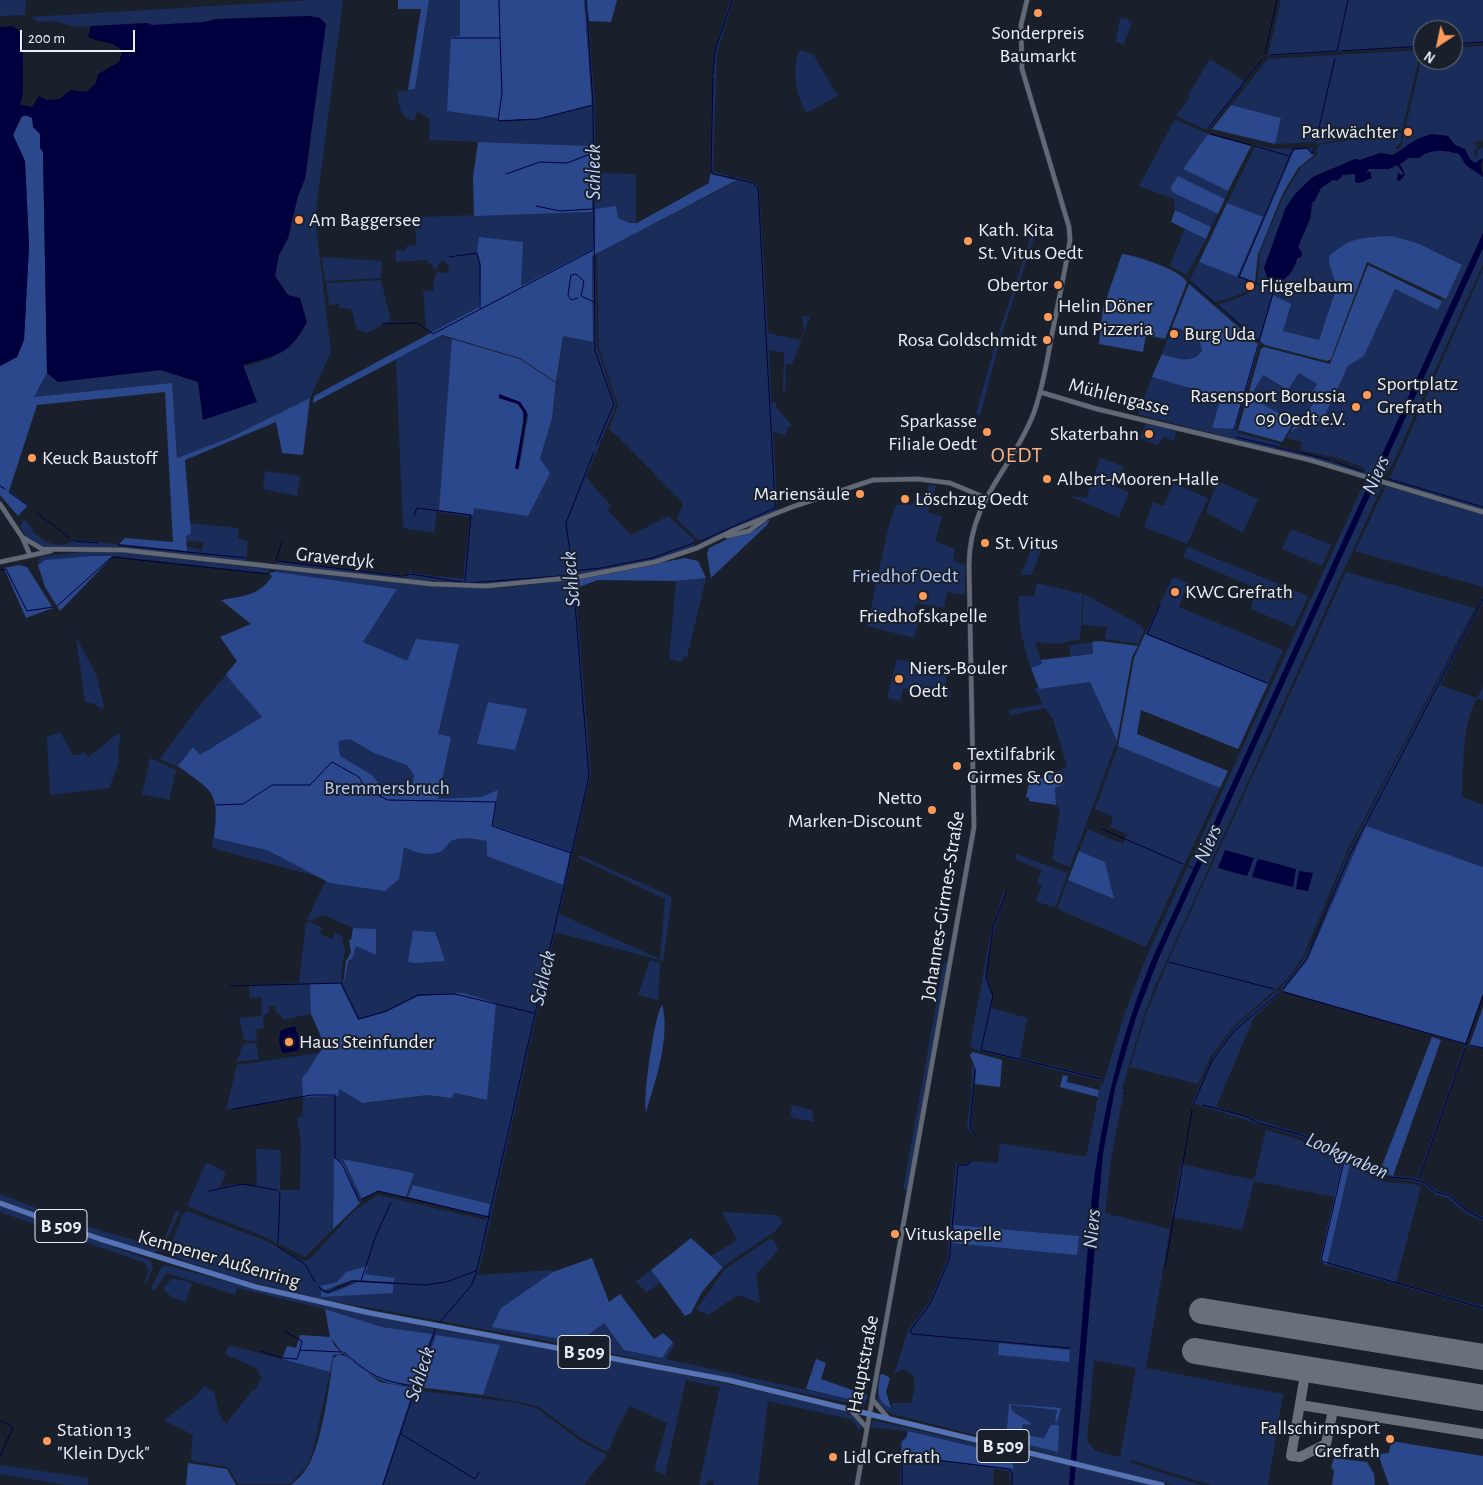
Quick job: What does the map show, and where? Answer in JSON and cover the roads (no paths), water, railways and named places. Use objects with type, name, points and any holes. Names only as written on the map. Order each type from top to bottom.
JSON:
[{"type":"main road","name":"Johannes-Girmes-Straße","points":[[899,1248],[974,826],[969,566],[972,531],[986,498],[1023,441],[1040,392],[1070,233],[1026,84],[1021,55],[1021,25],[1027,0]]},
{"type":"main road","name":"Mühlengasse","points":[[1040,392],[1097,409],[1310,460],[1483,512]]},
{"type":"main road","name":"Graverdyk","points":[[58,550],[98,549],[456,586],[495,586],[578,577],[655,562],[723,537],[749,532],[767,518],[873,480],[918,479],[950,483],[986,498]]},
{"type":"main road","points":[[0,504],[22,537],[30,555]]},
{"type":"main road","points":[[22,537],[34,546],[58,550]]},
{"type":"main road","points":[[0,562],[58,550]]},
{"type":"main road","name":"Kempener Außenring","points":[[0,1202],[100,1239],[256,1287],[438,1326],[646,1363],[850,1408]]},
{"type":"main road","name":"Hauptstraße","points":[[857,1485],[899,1248]]},
{"type":"main road","points":[[872,1399],[888,1418]]},
{"type":"main road","points":[[850,1408],[866,1427]]},
{"type":"main road","name":"B 509","points":[[850,1408],[1162,1485]]},
{"type":"water","points":[[308,16],[320,18],[326,24],[305,179],[298,196],[288,238],[279,255],[275,276],[288,295],[300,298],[307,322],[288,348],[273,356],[243,365],[257,402],[203,420],[198,382],[161,370],[58,382],[47,373],[43,152],[40,148],[40,134],[33,127],[32,118],[27,115],[21,117],[13,135],[25,161],[29,246],[24,340],[17,357],[0,366],[0,27],[13,26],[23,34],[23,93],[20,105],[32,107],[39,96],[47,100],[59,99],[71,90],[87,92],[96,83],[98,74],[119,62],[122,52],[119,48],[90,38],[88,36],[91,26],[147,23],[152,25],[204,22],[216,19]]},
{"type":"water","points":[[1431,134],[1448,136],[1455,145],[1465,149],[1470,159],[1475,163],[1483,158],[1481,165],[1483,177],[1466,165],[1459,154],[1438,151],[1433,151],[1419,158],[1409,158],[1400,164],[1405,174],[1400,181],[1397,180],[1398,172],[1400,175],[1404,174],[1397,165],[1389,169],[1369,169],[1366,172],[1370,172],[1372,178],[1359,183],[1355,182],[1355,174],[1343,175],[1337,181],[1333,180],[1321,188],[1314,202],[1312,202],[1310,219],[1298,247],[1302,253],[1301,257],[1297,258],[1290,274],[1284,280],[1277,283],[1267,277],[1264,268],[1286,207],[1296,193],[1313,177],[1355,159],[1360,160],[1380,153],[1393,155],[1417,139]]},
{"type":"water","name":"Niers","points":[[1483,233],[1483,248],[1159,957],[1136,1017],[1115,1088],[1103,1153],[1074,1485],[1069,1485],[1096,1166],[1114,1074],[1132,1014],[1154,955]]},
{"type":"water","points":[[499,394],[520,402],[527,412],[518,470],[515,468],[524,421],[523,411],[518,404],[499,398]]},
{"type":"water","points":[[1225,850],[1254,858],[1247,876],[1218,868]]},
{"type":"water","points":[[1259,859],[1296,869],[1293,887],[1252,877]]},
{"type":"water","points":[[1299,871],[1313,873],[1308,891],[1296,889]]},
{"type":"water","points":[[295,1026],[301,1045],[297,1051],[283,1053],[279,1042],[281,1030]]},
{"type":"waterway","points":[[452,38],[500,38],[499,0]]},
{"type":"waterway","name":"Schleck","points":[[586,0],[586,10]]},
{"type":"waterway","points":[[713,75],[715,51],[732,0]]},
{"type":"waterway","points":[[1265,54],[1277,0]]},
{"type":"waterway","points":[[1270,55],[1337,51],[1348,0]]},
{"type":"waterway","name":"Schleck","points":[[587,12],[593,104],[595,351],[614,404],[597,444]]},
{"type":"waterway","points":[[500,38],[502,93],[498,121],[538,119],[593,105]]},
{"type":"waterway","points":[[1463,43],[1483,42]]},
{"type":"waterway","points":[[1341,51],[1413,47]]},
{"type":"waterway","points":[[1316,141],[1335,58]]},
{"type":"waterway","points":[[1209,127],[1262,59]]},
{"type":"waterway","points":[[701,541],[775,508],[758,188],[753,183],[714,174],[711,170],[713,78]]},
{"type":"waterway","points":[[1210,134],[1251,145]]},
{"type":"waterway","points":[[1255,146],[1289,156]]},
{"type":"waterway","points":[[1254,283],[1239,277],[1293,149],[1308,148],[1312,154],[1314,148]]},
{"type":"waterway","points":[[506,174],[540,162],[567,163],[593,153]]},
{"type":"waterway","points":[[536,206],[560,211],[592,209]]},
{"type":"waterway","points":[[383,324],[417,323],[433,334],[593,250]]},
{"type":"waterway","points":[[449,257],[477,253],[480,265],[480,308]]},
{"type":"waterway","points":[[578,298],[571,300],[568,295],[571,275],[576,274],[584,281],[581,296],[594,302]]},
{"type":"waterway","points":[[1190,281],[1215,303]]},
{"type":"waterway","points":[[1256,283],[1274,290]]},
{"type":"waterway","points":[[1219,306],[1259,341],[1276,283]]},
{"type":"waterway","points":[[1236,423],[1258,345]]},
{"type":"waterway","points":[[1234,429],[1235,425]]},
{"type":"waterway","points":[[1236,437],[1278,447]]},
{"type":"waterway","points":[[1281,448],[1330,460]]},
{"type":"waterway","name":"Schleck","points":[[573,575],[566,523],[594,452]]},
{"type":"waterway","name":"Niers","points":[[1335,462],[1364,472]]},
{"type":"waterway","name":"Niers","points":[[1389,479],[1483,507]]},
{"type":"waterway","points":[[0,486],[5,489]]},
{"type":"waterway","points":[[9,492],[27,505]]},
{"type":"waterway","points":[[414,515],[417,508],[471,515],[465,581]]},
{"type":"waterway","points":[[37,513],[70,538]]},
{"type":"waterway","points":[[74,541],[98,543]]},
{"type":"waterway","points":[[282,541],[276,561],[400,576]]},
{"type":"waterway","points":[[573,571],[601,568],[652,558],[694,543]]},
{"type":"waterway","points":[[118,545],[246,558]]},
{"type":"waterway","points":[[57,606],[112,557],[268,574]]},
{"type":"waterway","points":[[0,570],[6,569],[27,611],[53,607]]},
{"type":"waterway","points":[[404,576],[411,574],[468,583],[572,575]]},
{"type":"waterway","name":"Schleck","points":[[438,1324],[471,1286],[476,1274],[589,776],[573,579]]},
{"type":"waterway","points":[[1283,989],[1306,960],[1350,854],[1483,599]]},
{"type":"waterway","points":[[1160,605],[1147,634],[1267,683]]},
{"type":"waterway","points":[[216,805],[243,804],[272,785],[310,785],[332,762],[359,777],[366,790],[388,800],[496,802],[492,826],[571,853]]},
{"type":"waterway","name":"Niers","points":[[1102,829],[1183,864]]},
{"type":"waterway","name":"Niers","points":[[1188,866],[1194,869]]},
{"type":"waterway","points":[[1006,892],[993,928],[986,977],[993,996],[981,1050],[1101,1079]]},
{"type":"waterway","points":[[1169,962],[1274,989]]},
{"type":"waterway","points":[[230,986],[341,983],[359,1019],[386,1011],[418,995],[455,994],[534,1013]]},
{"type":"waterway","points":[[1284,992],[1466,1044],[1483,996]]},
{"type":"waterway","points":[[1194,1103],[1212,1061],[1234,1031],[1279,993]]},
{"type":"waterway","points":[[1470,1045],[1483,1048]]},
{"type":"waterway","points":[[1419,1179],[1465,1048]]},
{"type":"waterway","points":[[975,1070],[970,1127],[977,1137]]},
{"type":"waterway","points":[[233,1109],[311,1095],[335,1095],[335,1158],[342,1164],[359,1201]]},
{"type":"waterway","name":"Lookgraben","points":[[1203,1105],[1245,1116],[1259,1123],[1301,1135],[1368,1165],[1387,1177],[1423,1182],[1436,1192],[1449,1195],[1467,1211],[1483,1219]]},
{"type":"waterway","points":[[1165,1268],[1192,1110]]},
{"type":"waterway","points":[[970,1161],[968,1165],[958,1165],[949,1260],[930,1304],[910,1331],[912,1334],[1070,1348]]},
{"type":"waterway","points":[[1344,1161],[1321,1261],[1483,1308]]},
{"type":"waterway","points":[[209,1191],[242,1184],[277,1190],[280,1193],[278,1243]]},
{"type":"waterway","points":[[362,1199],[378,1191],[489,1217]]},
{"type":"waterway","points":[[361,1281],[375,1238],[391,1202]]},
{"type":"waterway","points":[[278,1247],[305,1264],[315,1282]]},
{"type":"waterway","points":[[319,1287],[323,1291],[328,1292],[353,1281],[426,1285],[446,1282],[476,1271]]},
{"type":"waterway","name":"Schleck","points":[[383,1485],[436,1327]]},
{"type":"waterway","points":[[284,1331],[302,1341],[300,1350]]},
{"type":"waterway","points":[[260,1351],[283,1358],[297,1359],[300,1350],[341,1352]]},
{"type":"waterway","points":[[344,1352],[369,1372],[385,1380],[416,1386]]},
{"type":"waterway","points":[[0,1420],[13,1427],[0,1457]]},
{"type":"waterway","points":[[401,1434],[475,1479],[479,1472]]},
{"type":"waterway","points":[[902,1485],[902,1456],[1010,1469],[1012,1485]]},
{"type":"place","name":"Sonderpreis Baumarkt","points":[[1038,13]]},
{"type":"place","name":"Parkwächter","points":[[1408,132]]},
{"type":"place","name":"Am Baggersee","points":[[299,220]]},
{"type":"place","name":"Kath. Kita St. Vitus Oedt","points":[[968,241]]},
{"type":"place","name":"Obertor","points":[[1058,285]]},
{"type":"place","name":"Flügelbaum","points":[[1250,286]]},
{"type":"place","name":"Helin Döner und Pizzeria","points":[[1048,317]]},
{"type":"place","name":"Burg Uda","points":[[1174,334]]},
{"type":"place","name":"Rosa Goldschmidt","points":[[1047,340]]},
{"type":"place","name":"Sportplatz Grefrath","points":[[1367,395]]},
{"type":"place","name":"Rasensport Borussia 09 Oedt e.V.","points":[[1356,407]]},
{"type":"place","name":"Sparkasse Filiale Oedt","points":[[987,432]]},
{"type":"place","name":"Skaterbahn","points":[[1149,434]]},
{"type":"place","name":"Keuck Baustoff","points":[[32,458]]},
{"type":"place","name":"Albert-Mooren-Halle","points":[[1047,479]]},
{"type":"place","name":"Mariensäule","points":[[860,494]]},
{"type":"place","name":"Löschzug Oedt","points":[[905,499]]},
{"type":"place","name":"St. Vitus","points":[[985,543]]},
{"type":"place","name":"KWC Grefrath","points":[[1175,592]]},
{"type":"place","name":"Friedhofskapelle","points":[[923,596]]},
{"type":"place","name":"Niers-Bouler Oedt","points":[[899,679]]},
{"type":"place","name":"Textilfabrik Girmes & Co","points":[[957,766]]},
{"type":"place","name":"Netto Marken-Discount","points":[[932,810]]},
{"type":"place","name":"Haus Steinfunder","points":[[289,1042]]},
{"type":"place","name":"Vituskapelle","points":[[895,1234]]},
{"type":"place","name":"Fallschirmsport Grefrath","points":[[1390,1439]]},
{"type":"place","name":"Station 13 \"Klein Dyck\"","points":[[47,1441]]},
{"type":"place","name":"Lidl Grefrath","points":[[833,1457]]},
{"type":"district","name":"OEDT","points":[[1017,455]]},
{"type":"park label","name":"Friedhof Oedt","points":[[905,576]]},
{"type":"park label","name":"Bremmersbruch","points":[[387,788]]}]
